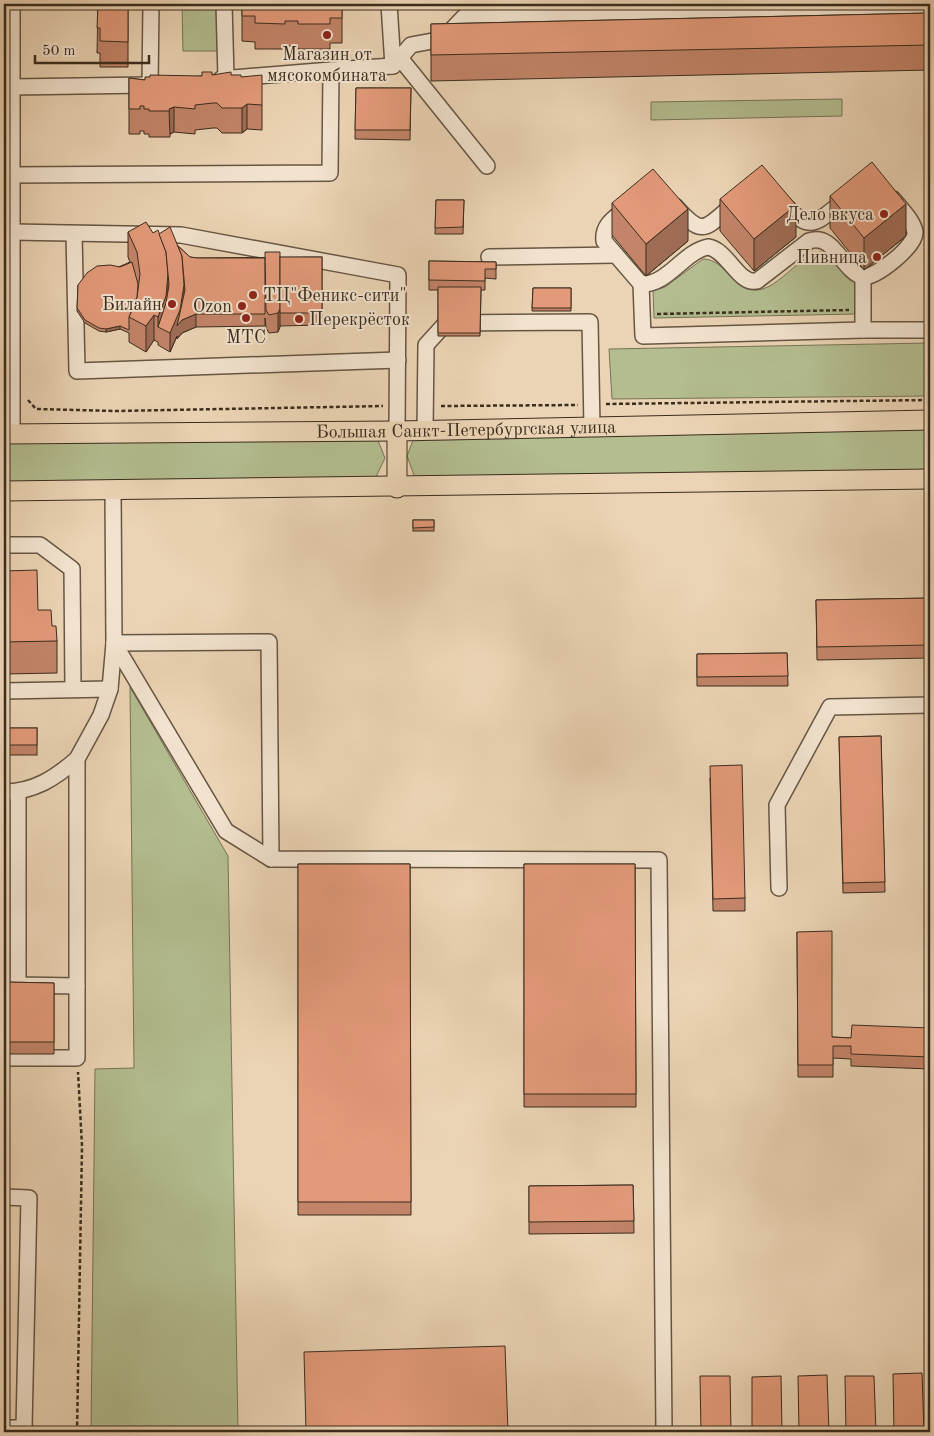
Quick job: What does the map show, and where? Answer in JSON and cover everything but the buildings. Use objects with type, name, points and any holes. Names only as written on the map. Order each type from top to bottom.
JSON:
[{"type":"main road","name":"Большая Санкт-Петербургская улица","points":[[8,434],[397,431],[930,420]]},
{"type":"main road","points":[[397,431],[397,488]]},
{"type":"main road","points":[[4,492],[397,488],[930,479]]},
{"type":"street","points":[[8,434],[8,284],[12,232],[12,175],[8,135],[12,87],[12,4]]},
{"type":"street","points":[[150,85],[151,4]]},
{"type":"street","points":[[224,4],[226,78]]},
{"type":"street","points":[[389,4],[396,62],[487,166]]},
{"type":"street","points":[[207,80],[331,70],[396,62],[411,46],[443,38],[465,11],[891,8],[930,11]]},
{"type":"street","points":[[12,175],[330,173],[331,70]]},
{"type":"street","points":[[12,87],[150,85],[169,83]]},
{"type":"street","points":[[641,284],[655,283],[693,252],[708,247],[722,253],[744,278],[752,282],[757,281],[814,239],[828,243],[852,272],[864,277],[876,273],[907,249],[915,235],[911,222],[881,186]]},
{"type":"street","points":[[770,188],[798,219],[809,223],[821,219],[857,191]]},
{"type":"street","points":[[662,192],[691,224],[701,227],[707,226],[744,196]]},
{"type":"street","points":[[638,198],[609,222],[604,230],[604,241],[641,284],[643,336],[930,330]]},
{"type":"street","points":[[12,232],[182,236],[398,275],[397,431]]},
{"type":"street","points":[[74,234],[76,371],[398,360]]},
{"type":"street","points":[[489,257],[616,256]]},
{"type":"street","points":[[863,330],[864,277]]},
{"type":"street","points":[[425,430],[426,345],[446,323],[590,322],[592,427]]},
{"type":"street","points":[[77,986],[18,985],[11,792],[55,778],[77,759],[101,715],[110,689],[114,643],[113,490]]},
{"type":"street","points":[[4,545],[40,545],[72,568],[73,689]]},
{"type":"street","points":[[114,643],[268,642],[271,859]]},
{"type":"street","points":[[114,643],[226,831],[271,859],[659,860],[664,1432]]},
{"type":"street","points":[[4,691],[110,689]]},
{"type":"street","points":[[779,888],[777,805],[830,708],[930,706]]},
{"type":"street","points":[[4,1058],[77,1058],[77,759]]},
{"type":"street","points":[[4,1197],[29,1198],[24,1428],[4,1428]]},
{"type":"path","points":[[656,314],[853,310]]},
{"type":"path","points":[[77,1058],[82,1146],[77,1432]]},
{"type":"green space","points":[[182,4],[222,4],[222,51],[183,51]]},
{"type":"green space","points":[[577,4],[888,4],[888,7],[577,11]]},
{"type":"green space","points":[[842,99],[842,116],[651,120],[651,102]]},
{"type":"green space","points":[[821,252],[832,256],[854,281],[856,286],[857,314],[654,318],[653,291],[665,287],[703,259],[711,260],[718,264],[736,282],[749,290],[758,290],[774,284],[804,260]]},
{"type":"green space","points":[[930,343],[930,396],[612,399],[609,349]]},
{"type":"green space","points":[[930,427],[930,470],[415,478],[407,456],[415,435]]},
{"type":"green space","points":[[377,438],[385,458],[375,479],[4,483],[4,442]]},
{"type":"green space","points":[[130,687],[228,856],[238,1432],[91,1432],[95,1069],[134,1068]]},
{"type":"place","name":"Магазин от мясокомбината","points":[[327,35]]},
{"type":"place","name":"Дело вкуса","points":[[884,214]]},
{"type":"place","name":"Пивница","points":[[877,257]]},
{"type":"place","name":"ТЦ\"Феникс-сити\"","points":[[253,295]]},
{"type":"place","name":"Билайн","points":[[172,304]]},
{"type":"place","name":"Ozon","points":[[242,306]]},
{"type":"place","name":"МТС","points":[[246,318]]},
{"type":"place","name":"Перекрёсток","points":[[299,319]]}]
